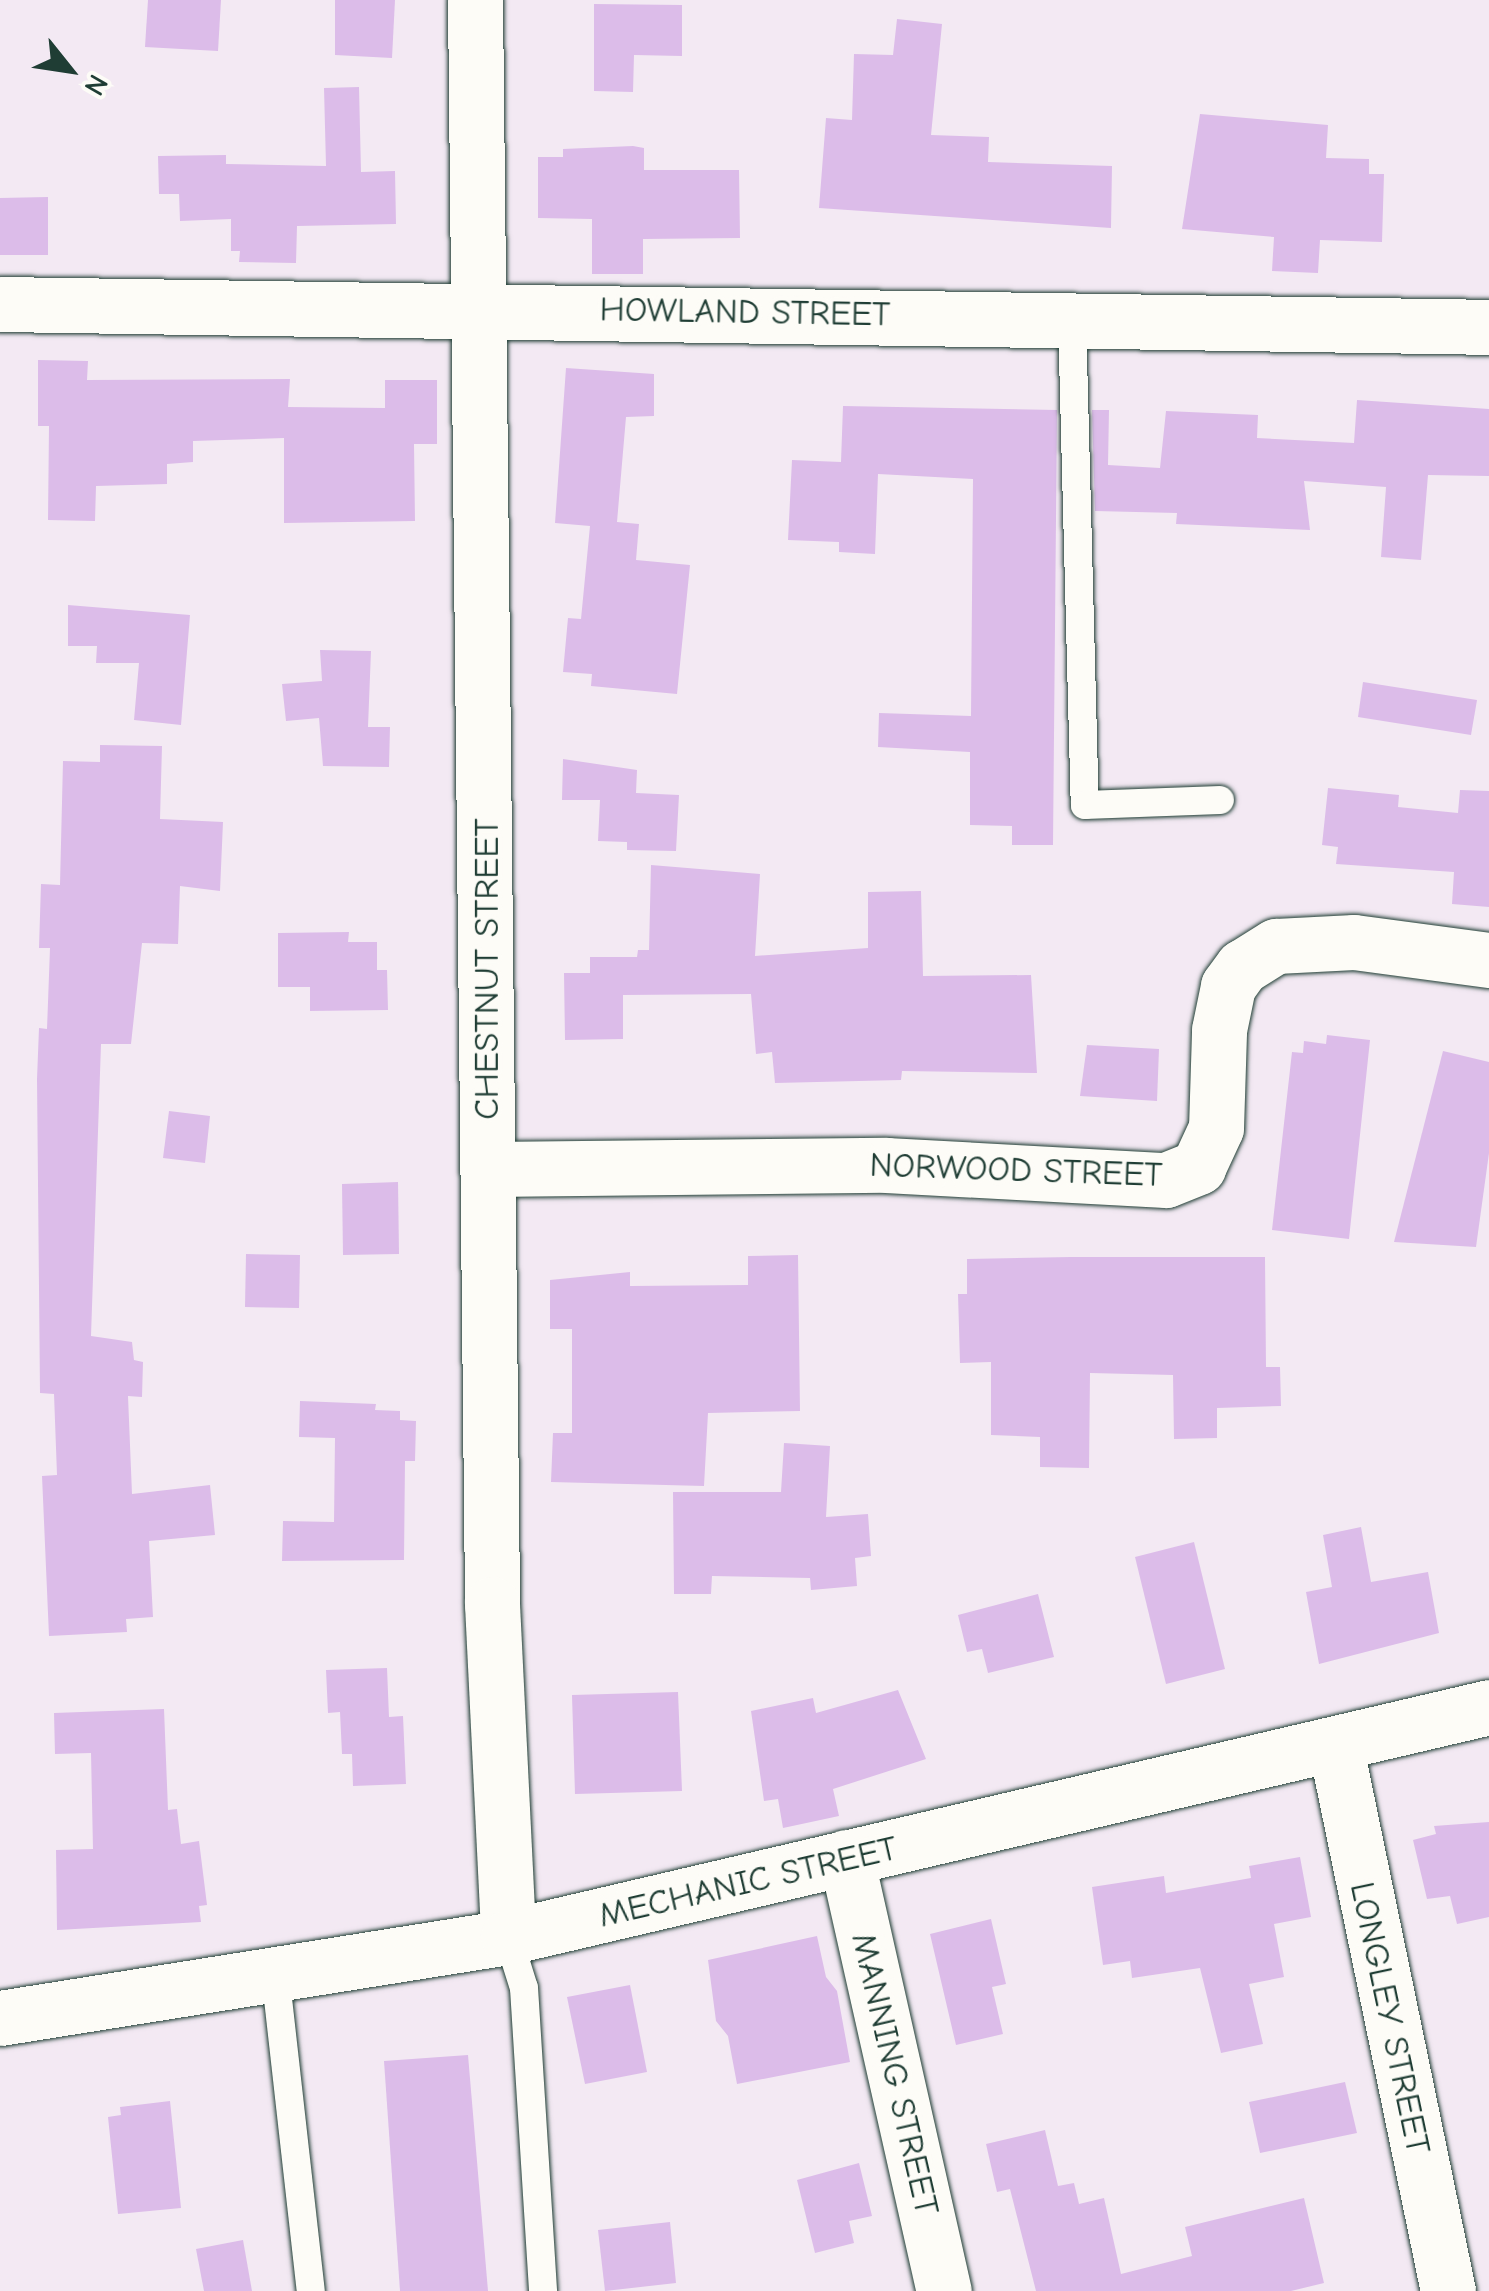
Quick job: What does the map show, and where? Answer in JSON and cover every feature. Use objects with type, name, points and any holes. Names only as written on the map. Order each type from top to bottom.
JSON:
[{"type":"street","name":"CHESTNUT STREET","points":[[475,0],[492,1604],[508,1937]]},
{"type":"street","name":"HOWLAND STREET","points":[[0,304],[1489,326]]},
{"type":"street","name":"NORWOOD STREET","points":[[488,1169],[886,1165],[1166,1180],[1198,1167],[1216,1128],[1219,1030],[1228,986],[1242,967],[1276,946],[1354,942],[1489,960]]},
{"type":"street","name":"MECHANIC STREET","points":[[0,2018],[508,1937],[1489,1707]]},
{"type":"street","name":"LONGLEY STREET","points":[[1335,1744],[1448,2291]]},
{"type":"street","name":"MANNING STREET","points":[[846,1858],[944,2291]]},
{"type":"lane","points":[[1072,318],[1085,805],[1220,800]]},
{"type":"lane","points":[[508,1937],[524,1988],[543,2291]]},
{"type":"lane","points":[[276,1972],[311,2291]]},
{"type":"building","points":[[148,0],[221,0],[218,51],[145,47]]},
{"type":"building","points":[[335,0],[395,0],[392,58],[335,55]]},
{"type":"building","points":[[594,4],[682,5],[682,56],[634,55],[633,92],[594,91]]},
{"type":"building","points":[[897,19],[942,24],[931,135],[989,137],[988,162],[1112,166],[1111,228],[819,208],[826,118],[852,120],[854,54],[893,55]]},
{"type":"building","points":[[359,87],[361,172],[395,171],[396,224],[297,226],[296,263],[239,262],[240,251],[231,251],[231,219],[180,221],[179,194],[159,194],[158,156],[226,155],[226,164],[326,166],[324,88]]},
{"type":"building","points":[[1200,114],[1328,125],[1326,158],[1369,159],[1369,174],[1384,174],[1382,242],[1320,240],[1318,273],[1272,271],[1274,237],[1182,229]]},
{"type":"building","points":[[644,148],[644,170],[739,170],[740,238],[643,239],[643,274],[592,274],[592,219],[538,218],[538,157],[563,157],[563,149]]},
{"type":"building","points":[[48,197],[48,255],[0,255],[0,198]]},
{"type":"building","points":[[38,360],[88,361],[87,380],[290,379],[288,407],[385,408],[385,380],[437,380],[437,444],[414,444],[415,521],[284,523],[284,438],[193,441],[193,462],[167,464],[167,484],[96,486],[95,521],[48,520],[49,426],[38,426]]},
{"type":"building","points":[[566,368],[654,374],[654,416],[626,417],[617,522],[639,524],[636,560],[690,565],[677,694],[591,686],[592,674],[563,672],[568,618],[581,619],[590,526],[555,523]]},
{"type":"building","points":[[1357,400],[1489,409],[1489,476],[1428,475],[1421,560],[1381,557],[1386,487],[1304,481],[1310,530],[1176,524],[1177,513],[1095,511],[1092,410],[1109,410],[1108,465],[1160,468],[1166,411],[1258,415],[1257,438],[1354,443]]},
{"type":"building","points":[[843,406],[1057,410],[1053,845],[1012,845],[1012,826],[970,825],[970,752],[878,747],[879,713],[971,716],[973,479],[878,474],[875,554],[839,552],[839,542],[788,540],[792,460],[841,462]]},
{"type":"building","points":[[68,605],[190,615],[181,725],[134,720],[139,663],[96,663],[97,646],[68,646]]},
{"type":"building","points":[[320,650],[371,651],[368,727],[390,727],[389,767],[323,766],[319,718],[286,721],[282,684],[322,681]]},
{"type":"building","points":[[1363,682],[1477,700],[1471,735],[1358,717]]},
{"type":"building","points":[[100,745],[162,746],[160,819],[223,822],[220,891],[180,886],[178,944],[142,943],[131,1044],[101,1044],[91,1336],[132,1342],[134,1360],[143,1362],[142,1397],[128,1396],[132,1494],[210,1485],[215,1535],[149,1541],[153,1617],[126,1619],[127,1632],[49,1636],[42,1476],[57,1475],[54,1394],[40,1393],[37,1079],[39,1028],[47,1029],[50,948],[39,948],[41,884],[60,885],[63,761],[100,762]]},
{"type":"building","points":[[563,759],[637,770],[636,793],[679,795],[676,851],[627,850],[627,842],[598,841],[600,800],[562,800]]},
{"type":"building","points":[[1328,788],[1399,795],[1398,807],[1458,813],[1460,790],[1489,791],[1489,907],[1452,904],[1454,872],[1336,864],[1338,847],[1322,845]]},
{"type":"building","points":[[651,865],[760,874],[755,956],[868,948],[868,892],[921,891],[923,976],[1031,975],[1037,1073],[902,1071],[901,1080],[775,1083],[772,1052],[756,1054],[751,994],[623,995],[623,1039],[565,1040],[564,973],[590,973],[590,957],[637,957],[638,950],[649,950]]},
{"type":"building","points":[[349,932],[348,942],[377,942],[377,970],[387,970],[388,1010],[310,1011],[310,987],[278,987],[278,933]]},
{"type":"building","points":[[1327,1035],[1370,1040],[1349,1239],[1272,1230],[1292,1052],[1303,1053],[1304,1041],[1326,1044]]},
{"type":"building","points":[[1087,1045],[1159,1049],[1157,1101],[1080,1096]]},
{"type":"building","points":[[1443,1051],[1489,1062],[1489,1153],[1476,1247],[1394,1242]]},
{"type":"building","points":[[169,1111],[210,1116],[205,1163],[163,1158]]},
{"type":"building","points":[[398,1182],[399,1254],[343,1255],[342,1184]]},
{"type":"building","points":[[246,1254],[300,1255],[299,1308],[245,1307]]},
{"type":"building","points":[[798,1255],[800,1411],[708,1413],[704,1486],[551,1482],[553,1433],[572,1433],[572,1329],[550,1329],[550,1280],[630,1272],[630,1286],[748,1285],[748,1256]]},
{"type":"building","points":[[1265,1257],[1266,1367],[1280,1367],[1281,1406],[1217,1408],[1217,1438],[1174,1439],[1173,1375],[1090,1373],[1089,1468],[1040,1467],[1040,1437],[991,1435],[991,1362],[960,1363],[958,1294],[967,1294],[967,1259]]},
{"type":"building","points":[[300,1401],[376,1404],[375,1410],[400,1411],[400,1420],[416,1421],[415,1461],[405,1461],[404,1560],[282,1561],[283,1521],[334,1522],[335,1438],[299,1437]]},
{"type":"building","points":[[784,1443],[830,1446],[826,1517],[868,1514],[871,1556],[855,1558],[857,1586],[811,1590],[810,1578],[712,1576],[711,1594],[674,1594],[673,1492],[781,1492]]},
{"type":"building","points":[[1361,1527],[1371,1582],[1428,1572],[1439,1633],[1319,1664],[1306,1592],[1332,1587],[1323,1535]]},
{"type":"building","points":[[1194,1542],[1225,1669],[1166,1684],[1135,1557]]},
{"type":"building","points":[[1038,1594],[1054,1657],[988,1673],[982,1649],[967,1652],[958,1615]]},
{"type":"building","points":[[387,1668],[389,1717],[403,1716],[406,1784],[353,1786],[352,1754],[342,1754],[340,1712],[328,1713],[326,1670]]},
{"type":"building","points":[[898,1690],[926,1759],[833,1789],[839,1816],[783,1828],[778,1799],[764,1801],[751,1711],[813,1698],[816,1713]]},
{"type":"building","points":[[678,1692],[682,1791],[575,1794],[572,1695]]},
{"type":"building","points":[[164,1709],[168,1810],[177,1809],[181,1844],[199,1841],[207,1905],[199,1906],[201,1922],[57,1930],[56,1850],[93,1849],[91,1753],[55,1754],[54,1713]]},
{"type":"building","points":[[1489,1822],[1489,1917],[1457,1924],[1450,1896],[1427,1899],[1413,1840],[1436,1834],[1434,1826]]},
{"type":"building","points":[[1300,1857],[1311,1917],[1274,1924],[1284,1977],[1249,1984],[1263,2044],[1221,2053],[1200,1968],[1132,1978],[1130,1961],[1103,1965],[1092,1887],[1164,1876],[1166,1893],[1251,1878],[1249,1866]]},
{"type":"building","points":[[991,1919],[1006,1984],[992,1987],[1003,2034],[956,2045],[930,1934]]},
{"type":"building","points":[[817,1936],[826,1977],[837,1991],[850,2062],[737,2084],[728,2036],[716,2021],[708,1960]]},
{"type":"building","points":[[630,1985],[647,2072],[585,2084],[567,1997]]},
{"type":"building","points":[[468,2055],[488,2291],[400,2291],[384,2061]]},
{"type":"building","points":[[1345,2082],[1357,2133],[1260,2153],[1249,2102]]},
{"type":"building","points":[[170,2101],[181,2208],[118,2214],[108,2117],[121,2115],[120,2107]]},
{"type":"building","points":[[1045,2130],[1058,2186],[1074,2183],[1079,2204],[1104,2198],[1121,2274],[1192,2256],[1185,2227],[1304,2198],[1324,2283],[1291,2291],[1036,2291],[1010,2189],[997,2192],[986,2144]]},
{"type":"building","points":[[859,2163],[872,2216],[849,2221],[854,2243],[815,2253],[797,2180]]},
{"type":"building","points":[[670,2222],[676,2283],[605,2291],[598,2230]]},
{"type":"building","points":[[243,2240],[252,2291],[204,2291],[196,2249]]}]
